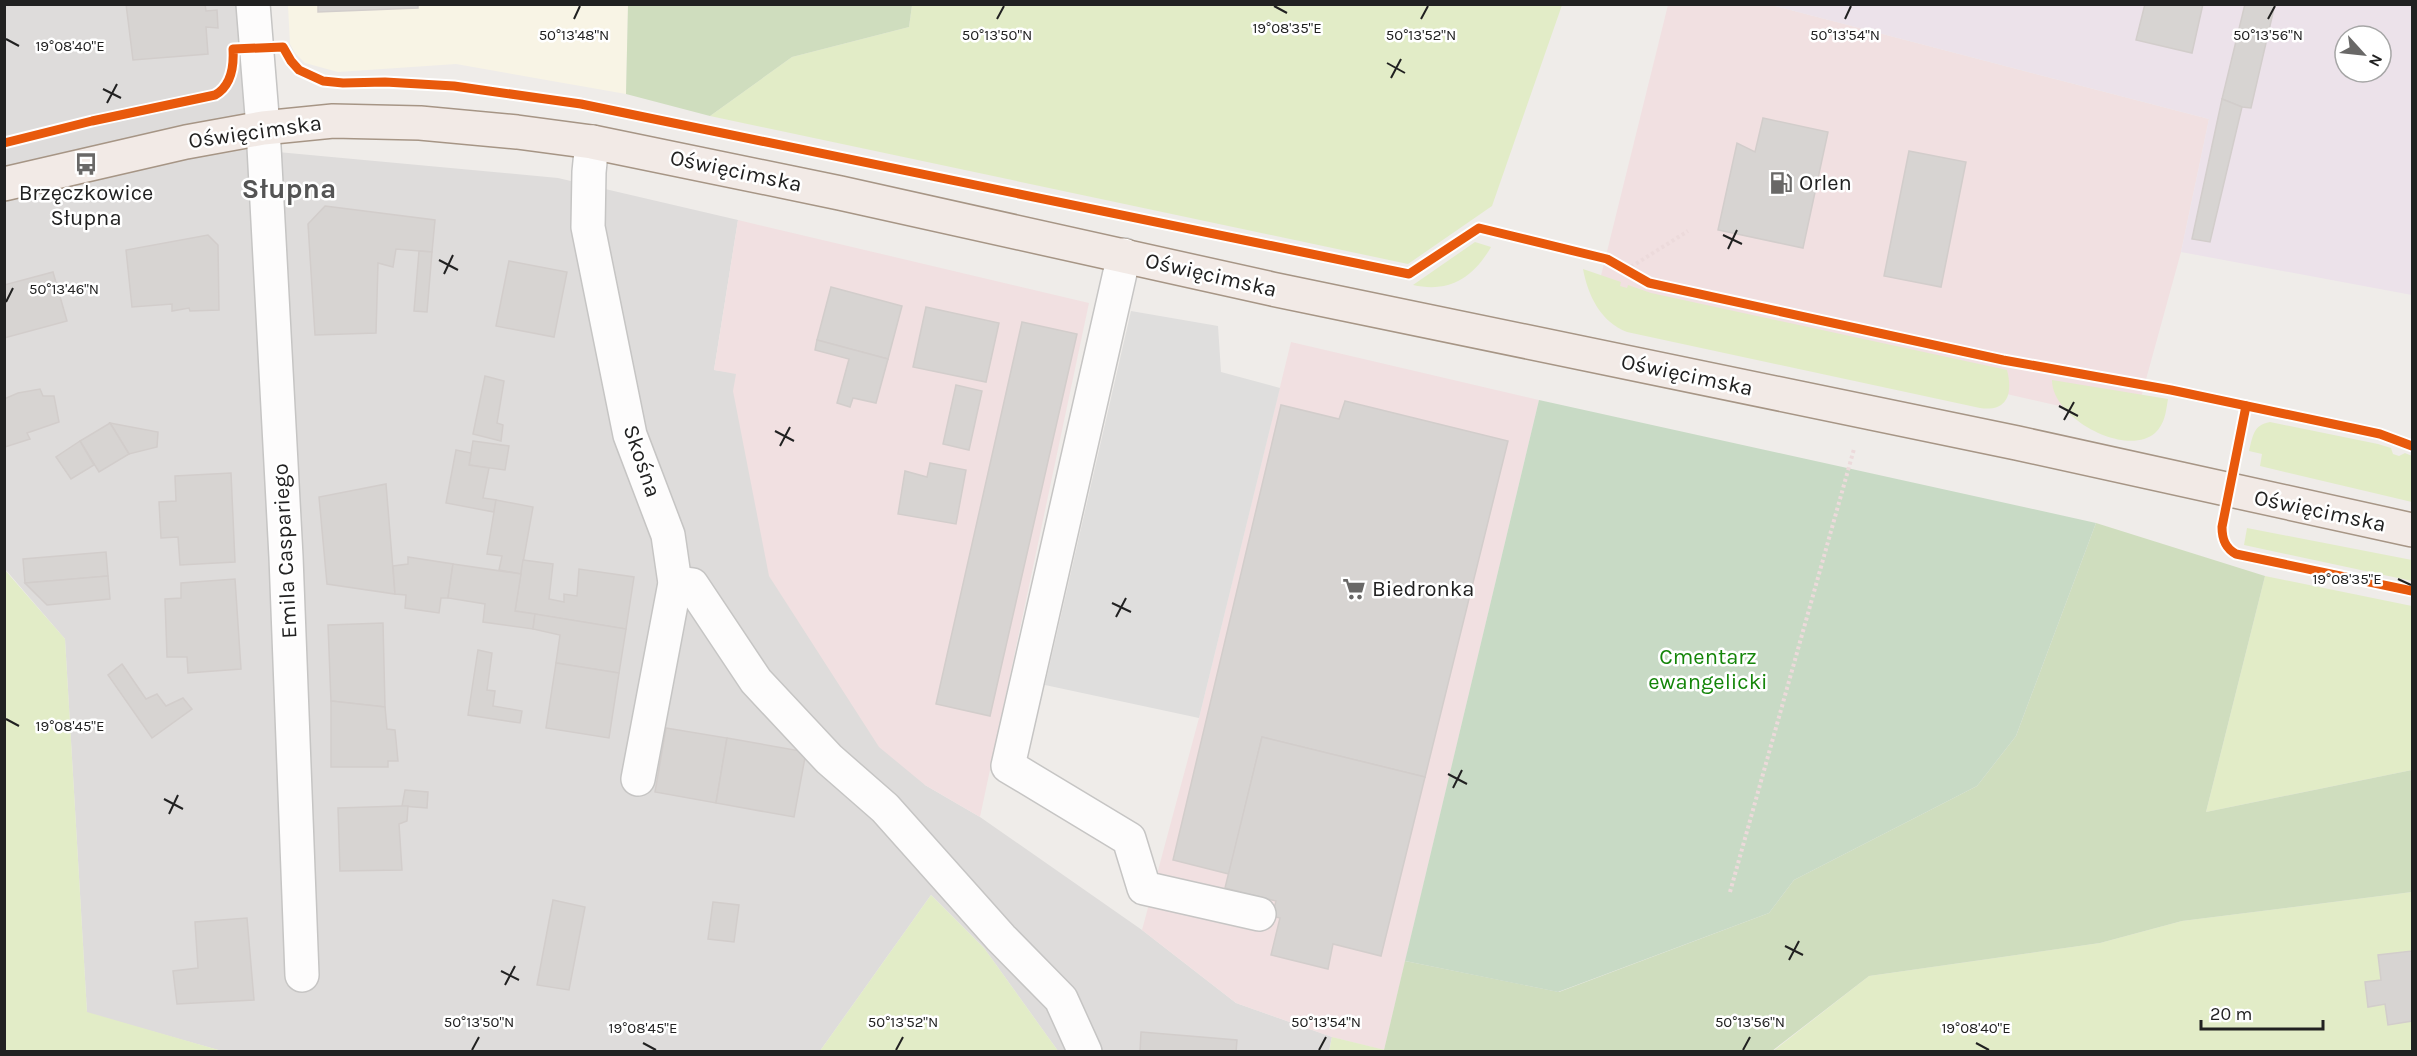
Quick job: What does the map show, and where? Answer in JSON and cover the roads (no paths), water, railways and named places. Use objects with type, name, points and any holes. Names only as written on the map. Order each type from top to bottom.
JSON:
[{"type":"main road","name":"Oświęcimska","points":[[4,184],[186,142],[263,128],[333,121],[420,123],[592,142],[2412,530]]},
{"type":"street","name":"Emila Caspariego","points":[[253,4],[263,128],[286,557],[302,975]]},
{"type":"street","name":"Skośna","points":[[592,142],[588,227],[630,435],[668,535],[675,583],[638,779]]},
{"type":"street","points":[[1124,255],[1008,766],[1129,839],[1144,888],[1258,914]]},
{"type":"street","points":[[675,583],[692,585],[756,681],[829,759],[885,808],[1001,938],[1061,999],[1085,1052]]},
{"type":"place","name":"Brzęczkowice Słupna","points":[[86,164]]},
{"type":"place","name":"Orlen","points":[[1781,183]]},
{"type":"place","name":"Biedronka","points":[[1354,589]]},
{"type":"district","name":"Słupna","points":[[289,188]]},
{"type":"park label","name":"Cmentarz ewangelicki","points":[[1708,670]]}]
